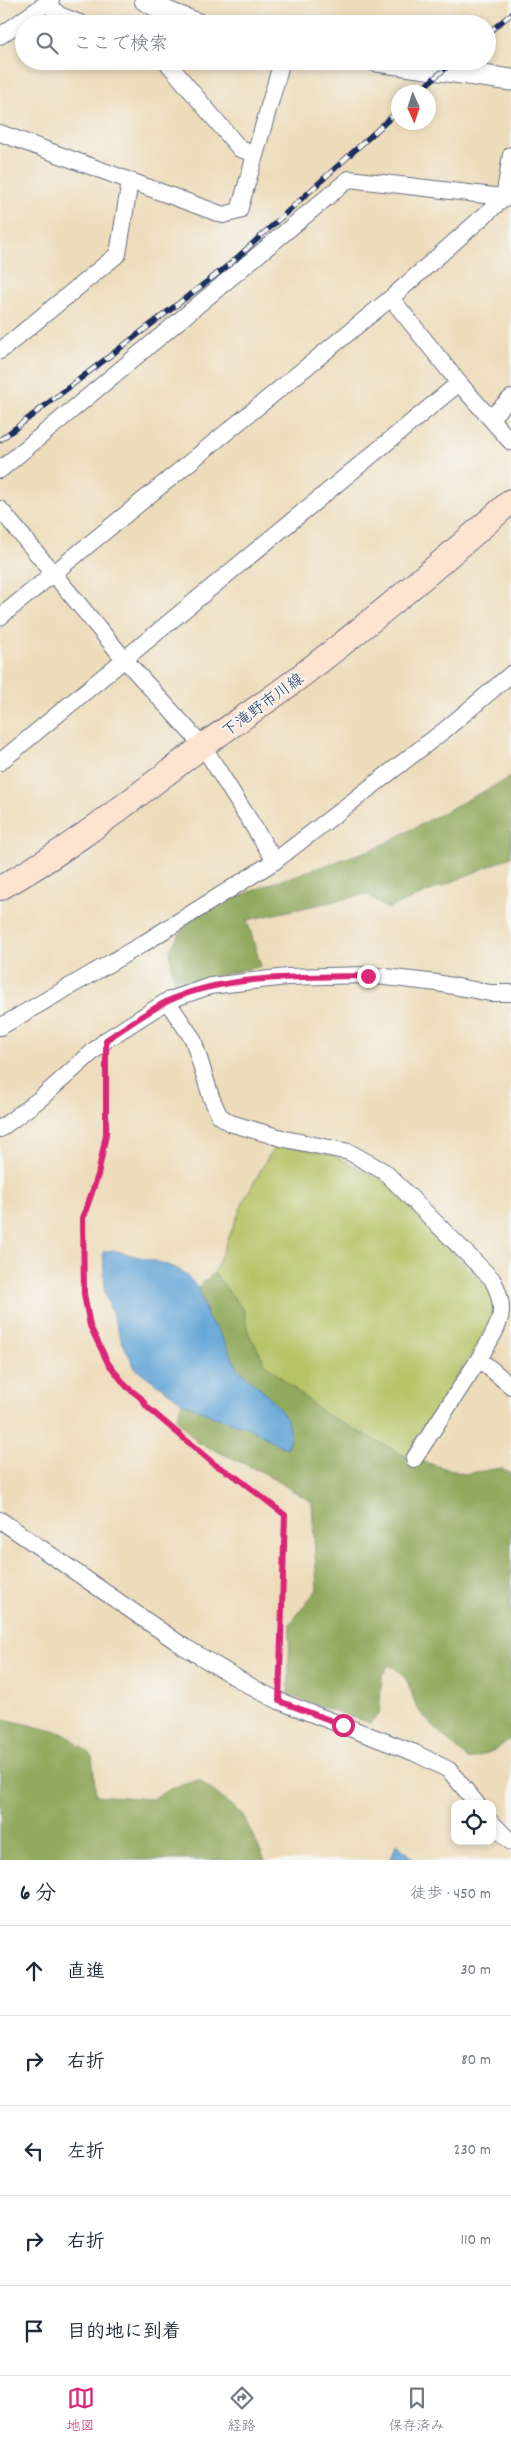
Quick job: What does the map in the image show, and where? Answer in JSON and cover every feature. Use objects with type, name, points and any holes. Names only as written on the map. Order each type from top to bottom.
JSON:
[{"type":"main road","name":"下滝野市川線","points":[[0,888],[44,863],[292,683],[458,549],[511,501]]},
{"type":"street","points":[[145,0],[175,15]]},
{"type":"street","points":[[29,15],[49,1],[59,15]]},
{"type":"street","points":[[0,36],[15,25]]},
{"type":"street","points":[[173,70],[240,150],[256,154]]},
{"type":"street","points":[[0,133],[224,215],[239,211],[279,70]]},
{"type":"street","points":[[440,70],[511,80]]},
{"type":"street","points":[[0,617],[391,298],[508,198],[511,155]]},
{"type":"street","points":[[0,470],[349,179],[508,198]]},
{"type":"street","points":[[0,351],[118,254],[130,181]]},
{"type":"street","points":[[391,298],[459,383],[511,442]]},
{"type":"street","points":[[0,762],[459,383]]},
{"type":"street","points":[[490,418],[511,398]]},
{"type":"street","points":[[0,509],[125,660],[203,746],[275,861]]},
{"type":"street","points":[[0,1027],[141,945],[275,861],[446,729],[511,674]]},
{"type":"street","points":[[0,1129],[41,1098],[106,1040],[168,1001],[210,986],[287,978],[368,976],[437,983],[490,993],[511,993]]},
{"type":"street","points":[[168,1001],[193,1039],[211,1097],[219,1115],[230,1123],[285,1139],[349,1152],[385,1172],[492,1279],[501,1293],[504,1315],[479,1359],[414,1459]]},
{"type":"street","points":[[479,1359],[511,1386]]},
{"type":"street","points":[[0,1520],[183,1646],[279,1701],[415,1753],[449,1770],[473,1800]]},
{"type":"street","points":[[496,1827],[511,1842]]},
{"type":"path","points":[[106,1040],[106,1134],[98,1175],[83,1218],[84,1294],[90,1326],[108,1363],[126,1386],[141,1398],[147,1407],[214,1464],[236,1477],[285,1515],[279,1701]]},
{"type":"green space","points":[[511,777],[511,857],[387,909],[367,894],[247,920],[261,966],[177,985],[172,973],[170,949],[185,926],[206,910],[267,885],[376,848]]},
{"type":"green space","points":[[276,1143],[335,1156],[387,1183],[498,1300],[499,1312],[405,1456],[323,1413],[266,1365],[248,1332],[244,1311],[214,1273],[245,1198]]},
{"type":"green space","points":[[214,1273],[244,1311],[248,1332],[266,1365],[323,1413],[405,1456],[464,1474],[501,1468],[511,1474],[511,1738],[495,1750],[469,1760],[424,1717],[415,1703],[403,1676],[398,1670],[389,1665],[382,1675],[379,1714],[370,1723],[288,1695],[290,1624],[317,1589],[312,1502],[264,1473],[197,1442],[176,1419],[182,1402],[214,1417],[247,1427],[287,1449],[290,1436],[229,1354],[220,1334],[207,1317],[198,1287]]},
{"type":"green space","points":[[0,1718],[66,1734],[92,1756],[96,1795],[152,1799],[174,1787],[199,1780],[242,1814],[265,1860],[0,1860]]},
{"type":"water","points":[[112,1250],[162,1263],[182,1271],[198,1287],[207,1317],[220,1334],[238,1369],[270,1397],[287,1419],[290,1436],[287,1449],[247,1427],[214,1417],[182,1402],[135,1368],[121,1339],[105,1293],[103,1252]]},
{"type":"water","points":[[397,1844],[414,1860],[389,1860]]},
{"type":"railway","points":[[496,26],[511,14]]},
{"type":"railway","points":[[426,85],[444,70]]},
{"type":"railway","points":[[0,440],[230,264],[391,117]]},
{"type":"route","points":[[343,1725],[279,1701],[285,1515],[236,1477],[214,1464],[147,1407],[141,1398],[126,1386],[108,1363],[90,1326],[84,1294],[83,1218],[89,1207],[90,1196],[98,1175],[106,1134],[106,1040],[168,1001],[210,986],[287,978],[368,976]]}]
